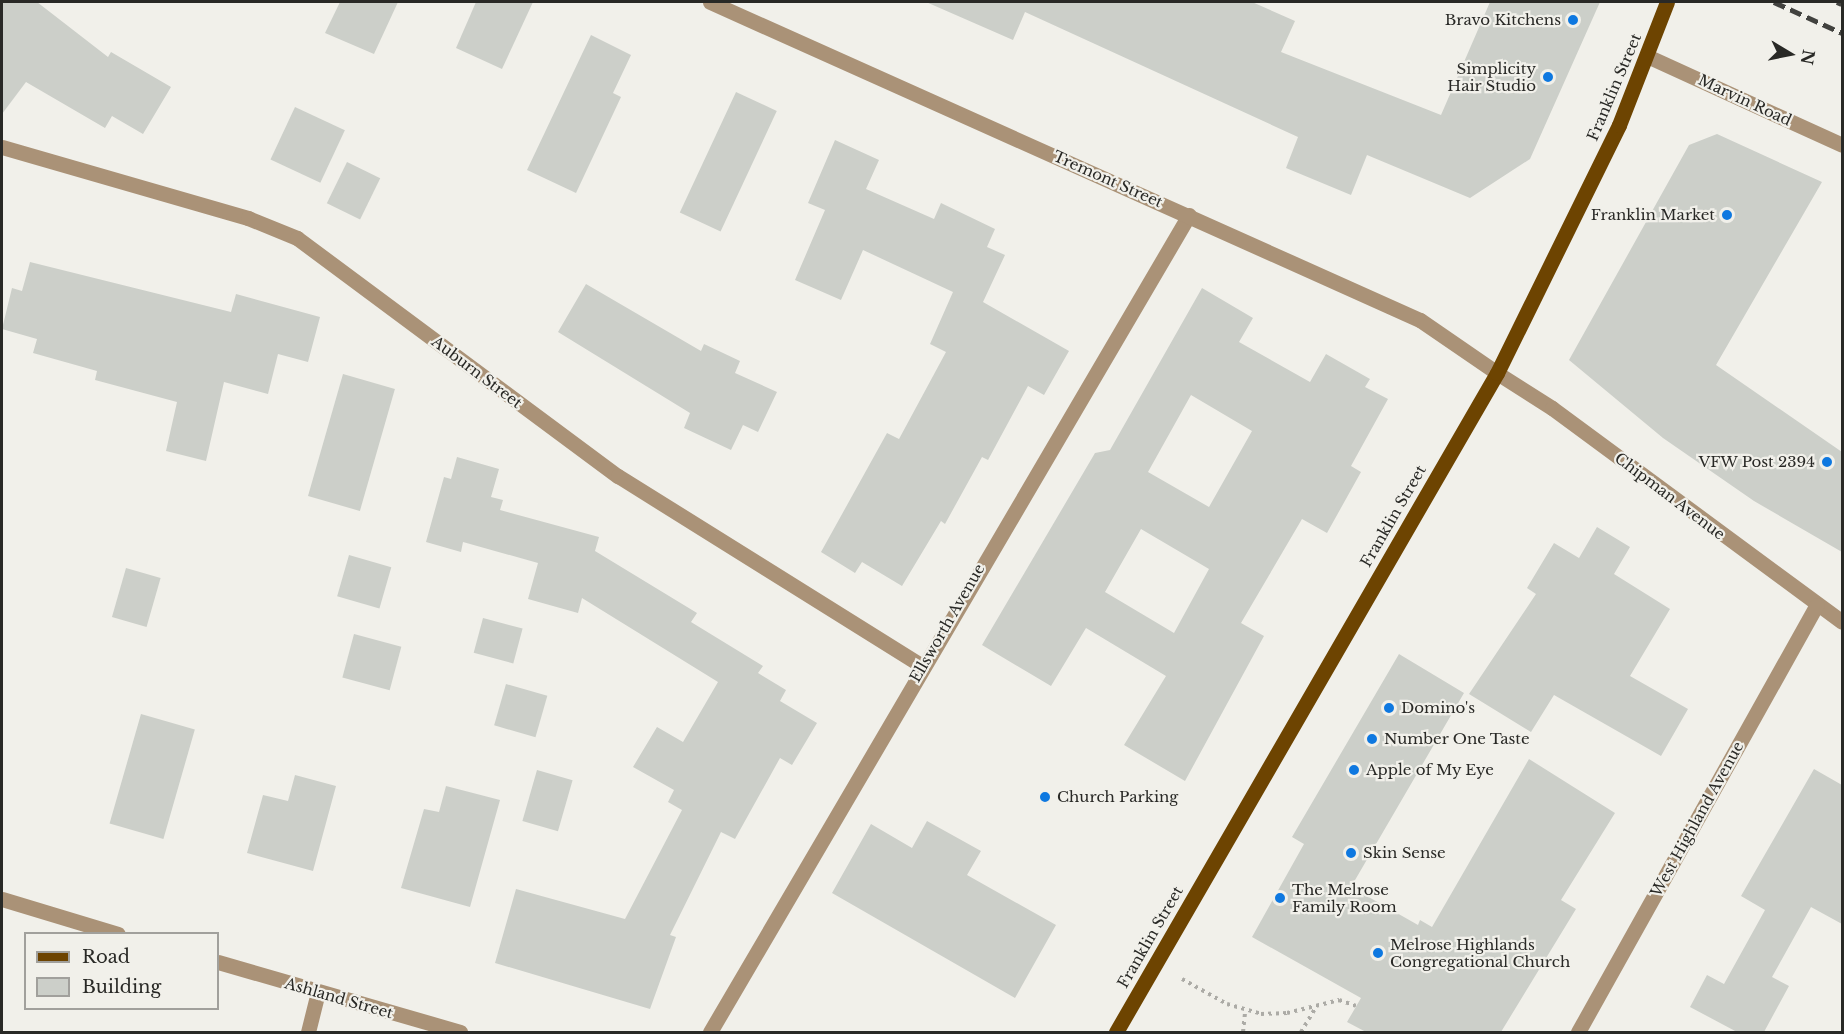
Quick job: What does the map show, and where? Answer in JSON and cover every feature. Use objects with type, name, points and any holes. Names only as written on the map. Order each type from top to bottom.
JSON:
[{"type":"main road","name":"Franklin Street","points":[[1116,1032],[1497,373],[1577,215],[1647,56],[1667,2]]},
{"type":"street","name":"Tremont Street","points":[[710,2],[1427,323],[1497,373]]},
{"type":"street","name":"Marvin Road","points":[[1647,56],[1842,145]]},
{"type":"street","name":"Auburn Street","points":[[2,147],[248,218],[297,238],[618,476],[922,666]]},
{"type":"street","name":"Ellsworth Avenue","points":[[710,1032],[922,666],[1189,215]]},
{"type":"street","name":"Chipman Avenue","points":[[1497,373],[1552,408],[1842,622]]},
{"type":"street","name":"West Highland Avenue","points":[[1578,1032],[1817,605]]},
{"type":"street","points":[[2,899],[115,932]]},
{"type":"street","name":"Ashland Street","points":[[219,963],[460,1032]]},
{"type":"street","points":[[308,1032],[318,992]]},
{"type":"path","points":[[1155,964],[1245,1012],[1287,1013],[1339,1000],[1356,1006]]},
{"type":"path","points":[[1301,1032],[1317,1006]]},
{"type":"path","points":[[1243,1032],[1245,1012]]},
{"type":"building","points":[[2,2],[37,2],[108,57],[111,52],[171,87],[143,134],[112,116],[105,128],[26,82],[2,114]]},
{"type":"building","points":[[340,2],[398,2],[374,54],[325,33]]},
{"type":"building","points":[[476,2],[533,2],[502,69],[456,48]]},
{"type":"building","points":[[926,2],[1252,2],[1295,21],[1281,52],[1441,115],[1490,2],[1600,2],[1530,159],[1470,198],[1367,155],[1351,195],[1286,168],[1298,137],[1025,12],[1013,40]]},
{"type":"building","points":[[591,35],[631,55],[613,93],[621,97],[576,193],[527,170]]},
{"type":"building","points":[[736,92],[777,111],[721,232],[680,213]]},
{"type":"building","points":[[295,107],[345,130],[320,183],[270,160]]},
{"type":"building","points":[[1717,134],[1822,182],[1716,365],[1842,452],[1842,552],[1754,501],[1663,438],[1569,360],[1689,145]]},
{"type":"building","points":[[835,140],[879,160],[866,189],[934,219],[941,203],[995,229],[987,247],[1005,255],[983,302],[1069,351],[1044,395],[1028,386],[988,460],[982,457],[945,524],[941,521],[902,586],[862,562],[855,573],[821,552],[887,433],[899,439],[946,352],[930,344],[953,292],[863,250],[841,300],[795,280],[825,210],[808,203]]},
{"type":"building","points":[[347,162],[380,178],[360,220],[327,203]]},
{"type":"building","points":[[30,262],[231,312],[236,294],[320,317],[308,362],[278,354],[268,394],[224,382],[206,461],[166,451],[177,402],[95,380],[97,371],[33,353],[37,339],[2,329],[12,288],[22,291]]},
{"type":"building","points":[[586,284],[701,351],[704,344],[740,361],[735,373],[777,392],[758,432],[743,425],[731,450],[684,428],[690,413],[558,332]]},
{"type":"building","points":[[1202,288],[1253,318],[1239,342],[1310,382],[1326,354],[1370,379],[1365,387],[1388,399],[1351,466],[1361,472],[1327,533],[1302,519],[1241,623],[1264,636],[1185,781],[1124,745],[1166,676],[1086,628],[1051,686],[982,645],[1095,453],[1110,450]],"holes":[[[1191,395],[1252,431],[1209,507],[1148,472]],[[1141,529],[1209,569],[1174,633],[1105,592]]]},
{"type":"building","points":[[343,374],[395,389],[360,511],[308,496]]},
{"type":"building","points":[[457,457],[499,469],[491,497],[503,500],[500,510],[599,537],[595,551],[697,613],[691,622],[763,666],[758,673],[786,690],[780,701],[817,723],[792,765],[780,758],[735,839],[721,832],[670,935],[676,937],[650,1009],[495,963],[516,889],[625,919],[682,810],[668,802],[674,790],[633,767],[657,727],[683,742],[718,682],[582,598],[578,613],[528,599],[538,563],[463,542],[461,552],[426,542],[444,477],[451,479]]},
{"type":"building","points":[[1597,527],[1630,547],[1614,574],[1670,609],[1630,676],[1688,709],[1661,756],[1554,695],[1531,732],[1469,694],[1536,594],[1527,588],[1554,543],[1579,558]]},
{"type":"building","points":[[349,555],[391,567],[379,608],[337,596]]},
{"type":"building","points":[[126,568],[161,578],[147,627],[112,617]]},
{"type":"building","points":[[483,618],[523,629],[513,663],[474,653]]},
{"type":"building","points":[[354,634],[401,647],[390,690],[342,677]]},
{"type":"building","points":[[1399,654],[1464,693],[1351,887],[1418,925],[1420,920],[1432,927],[1529,759],[1615,813],[1561,900],[1576,909],[1501,1032],[1366,1032],[1347,1022],[1361,998],[1252,937],[1304,844],[1292,837]]},
{"type":"building","points":[[506,684],[547,696],[535,737],[494,725]]},
{"type":"building","points":[[141,714],[195,729],[163,839],[110,824]]},
{"type":"building","points":[[1814,769],[1842,785],[1842,924],[1811,907],[1772,977],[1789,986],[1764,1032],[1737,1032],[1690,1007],[1707,975],[1724,984],[1765,910],[1741,896]]},
{"type":"building","points":[[537,770],[573,780],[558,831],[522,821]]},
{"type":"building","points":[[295,775],[336,786],[313,871],[247,853],[263,795],[288,801]]},
{"type":"building","points":[[446,786],[500,800],[470,907],[401,888],[424,809],[439,812]]},
{"type":"building","points":[[927,821],[981,851],[967,875],[1056,925],[1015,998],[832,893],[871,824],[912,848]]},
{"type":"railway","points":[[1774,2],[1842,33]]},
{"type":"railway","points":[[1837,2],[1842,4]]},
{"type":"place","name":"Bravo Kitchens","points":[[1573,20]]},
{"type":"place","name":"Simplicity Hair Studio","points":[[1548,77]]},
{"type":"place","name":"Franklin Market","points":[[1727,215]]},
{"type":"place","name":"VFW Post 2394","points":[[1827,462]]},
{"type":"place","name":"Domino's","points":[[1389,708]]},
{"type":"place","name":"Number One Taste","points":[[1372,739]]},
{"type":"place","name":"Apple of My Eye","points":[[1354,770]]},
{"type":"place","name":"Church Parking","points":[[1045,797]]},
{"type":"place","name":"Skin Sense","points":[[1351,853]]},
{"type":"place","name":"The Melrose Family Room","points":[[1280,898]]},
{"type":"place","name":"Melrose Highlands Congregational Church","points":[[1378,953]]}]
